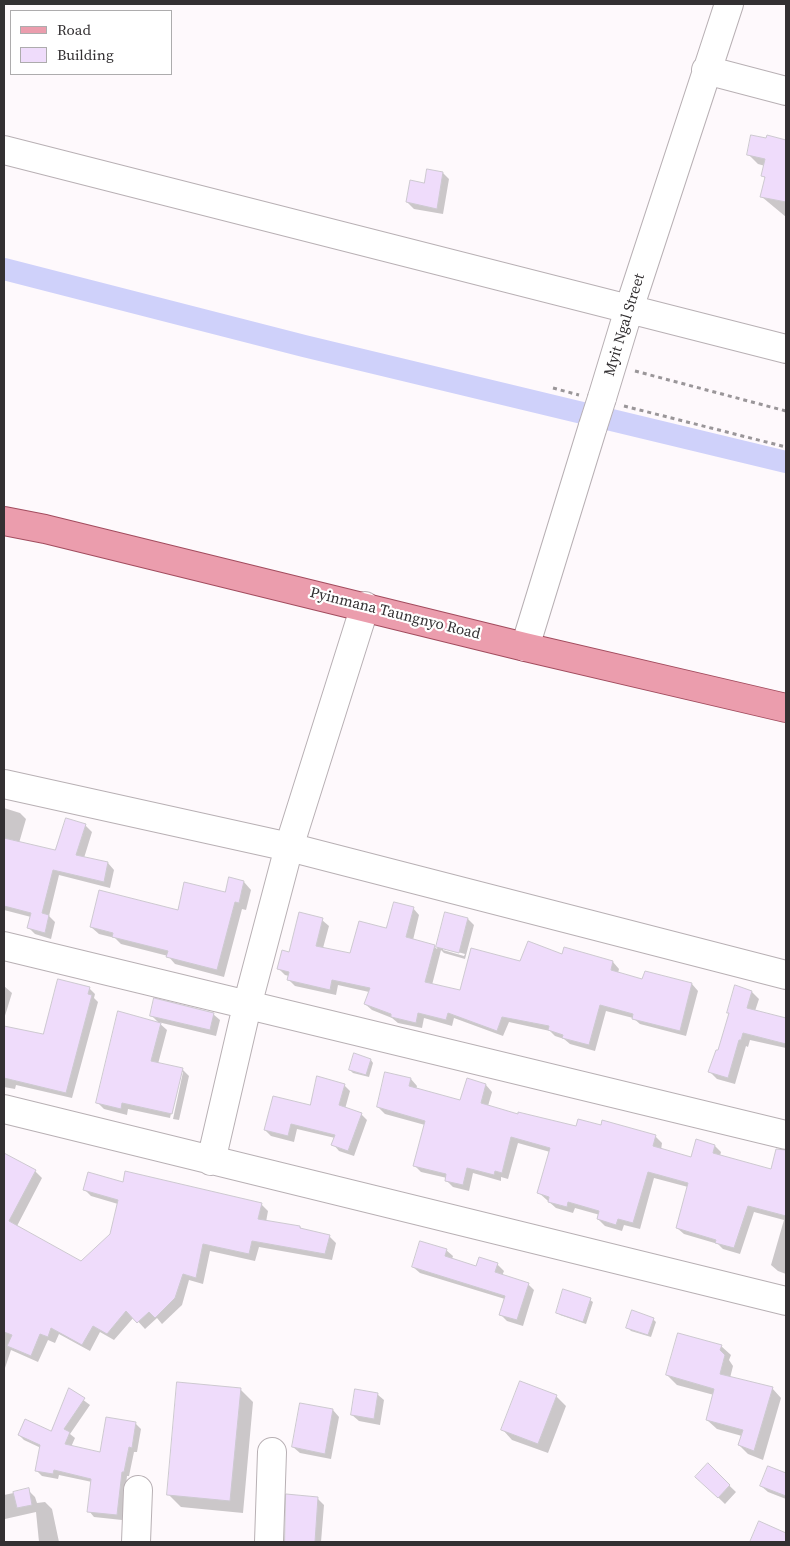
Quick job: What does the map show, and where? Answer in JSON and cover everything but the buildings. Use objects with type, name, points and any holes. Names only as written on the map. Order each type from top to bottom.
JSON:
[{"type":"main road","name":"Pyinmana Taungnyo Road","points":[[4,521],[45,529],[365,606],[525,647],[786,708]]},
{"type":"street","name":"Myit Ngal Street","points":[[525,647],[629,309],[729,4]]},
{"type":"street","points":[[706,70],[786,91]]},
{"type":"street","points":[[4,150],[786,349]]},
{"type":"street","points":[[211,1161],[247,1006],[288,847],[365,606]]},
{"type":"street","points":[[4,784],[288,847],[786,975]]},
{"type":"street","points":[[4,946],[786,1135]]},
{"type":"street","points":[[4,1110],[786,1301]]},
{"type":"street","points":[[269,1542],[272,1452]]},
{"type":"street","points":[[136,1542],[138,1490]]},
{"type":"path","points":[[612,365],[786,411]]},
{"type":"path","points":[[553,388],[786,447]]},
{"type":"waterway","points":[[4,269],[304,346],[786,462]]}]
